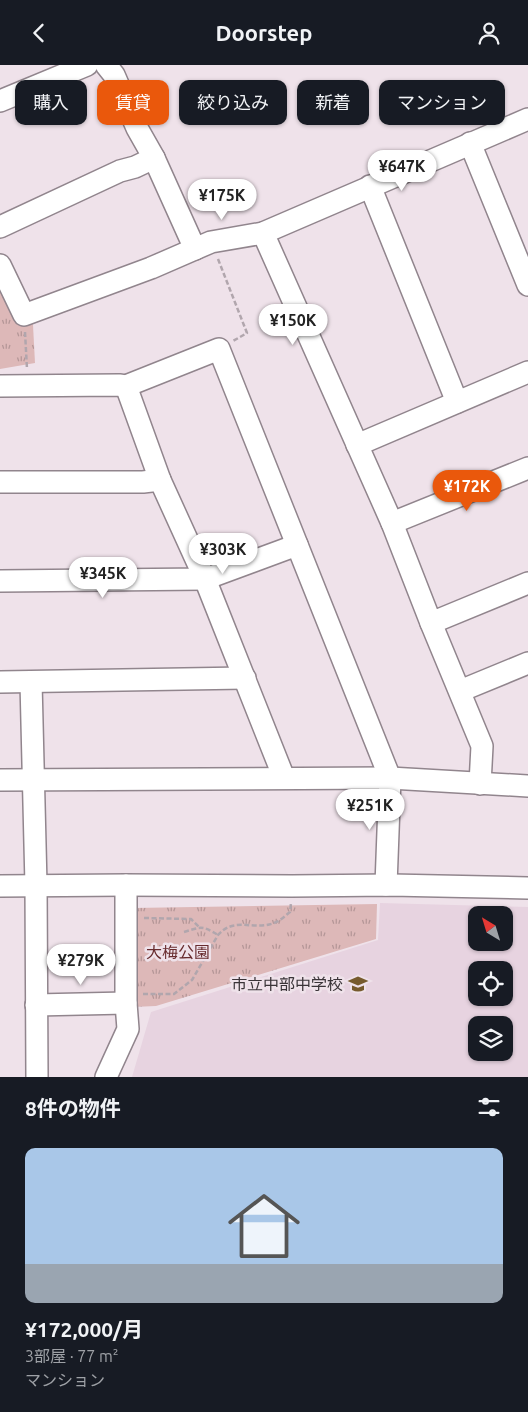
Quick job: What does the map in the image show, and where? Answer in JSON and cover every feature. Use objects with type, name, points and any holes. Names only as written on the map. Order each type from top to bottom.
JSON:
[{"type":"street","points":[[0,101],[86,65]]},
{"type":"street","points":[[106,65],[114,75],[137,128],[203,245]]},
{"type":"street","points":[[0,265],[24,315],[142,271],[203,245],[263,233],[528,119]]},
{"type":"street","points":[[470,143],[528,285]]},
{"type":"street","points":[[0,227],[120,171],[136,167],[154,158]]},
{"type":"street","points":[[370,187],[457,402]]},
{"type":"street","points":[[263,233],[392,523],[482,746],[480,784]]},
{"type":"street","points":[[0,385],[126,386],[219,349],[390,778],[386,885]]},
{"type":"street","points":[[357,445],[528,372]]},
{"type":"street","points":[[126,386],[160,479],[205,579],[284,778]]},
{"type":"street","points":[[392,523],[528,468]]},
{"type":"street","points":[[0,482],[143,483],[160,479]]},
{"type":"street","points":[[0,581],[205,579],[296,545]]},
{"type":"street","points":[[431,623],[528,583]]},
{"type":"street","points":[[460,691],[528,663]]},
{"type":"street","points":[[0,682],[245,678]]},
{"type":"street","points":[[31,682],[36,885],[37,1077]]},
{"type":"street","points":[[0,780],[390,778],[528,786]]},
{"type":"street","points":[[106,1077],[128,1029],[126,998],[126,885]]},
{"type":"street","points":[[0,886],[386,885],[528,888]]},
{"type":"street","points":[[36,1005],[126,998]]},
{"type":"path","points":[[203,245],[247,333],[219,349]]},
{"type":"path","points":[[24,315],[28,386]]},
{"type":"path","points":[[126,998],[174,993],[192,980],[223,929],[232,925],[263,926],[275,923],[290,911],[292,886]]},
{"type":"path","points":[[139,923],[144,918],[191,919],[199,927]]},
{"type":"path","points":[[184,932],[199,927],[206,928],[218,935]]},
{"type":"shaded area","name":"市立中部中学校","points":[[380,903],[491,906],[468,906],[468,951],[513,951],[513,907],[528,907],[528,1077],[132,1077],[151,1012],[378,940]]},
{"type":"green space","points":[[0,263],[33,325],[35,363],[0,369]]},
{"type":"green space","name":"大梅公園","points":[[377,904],[376,939],[156,1006],[133,1007],[133,908]]},
{"type":"place","name":"市立中部中学校","points":[[358,984]]}]
